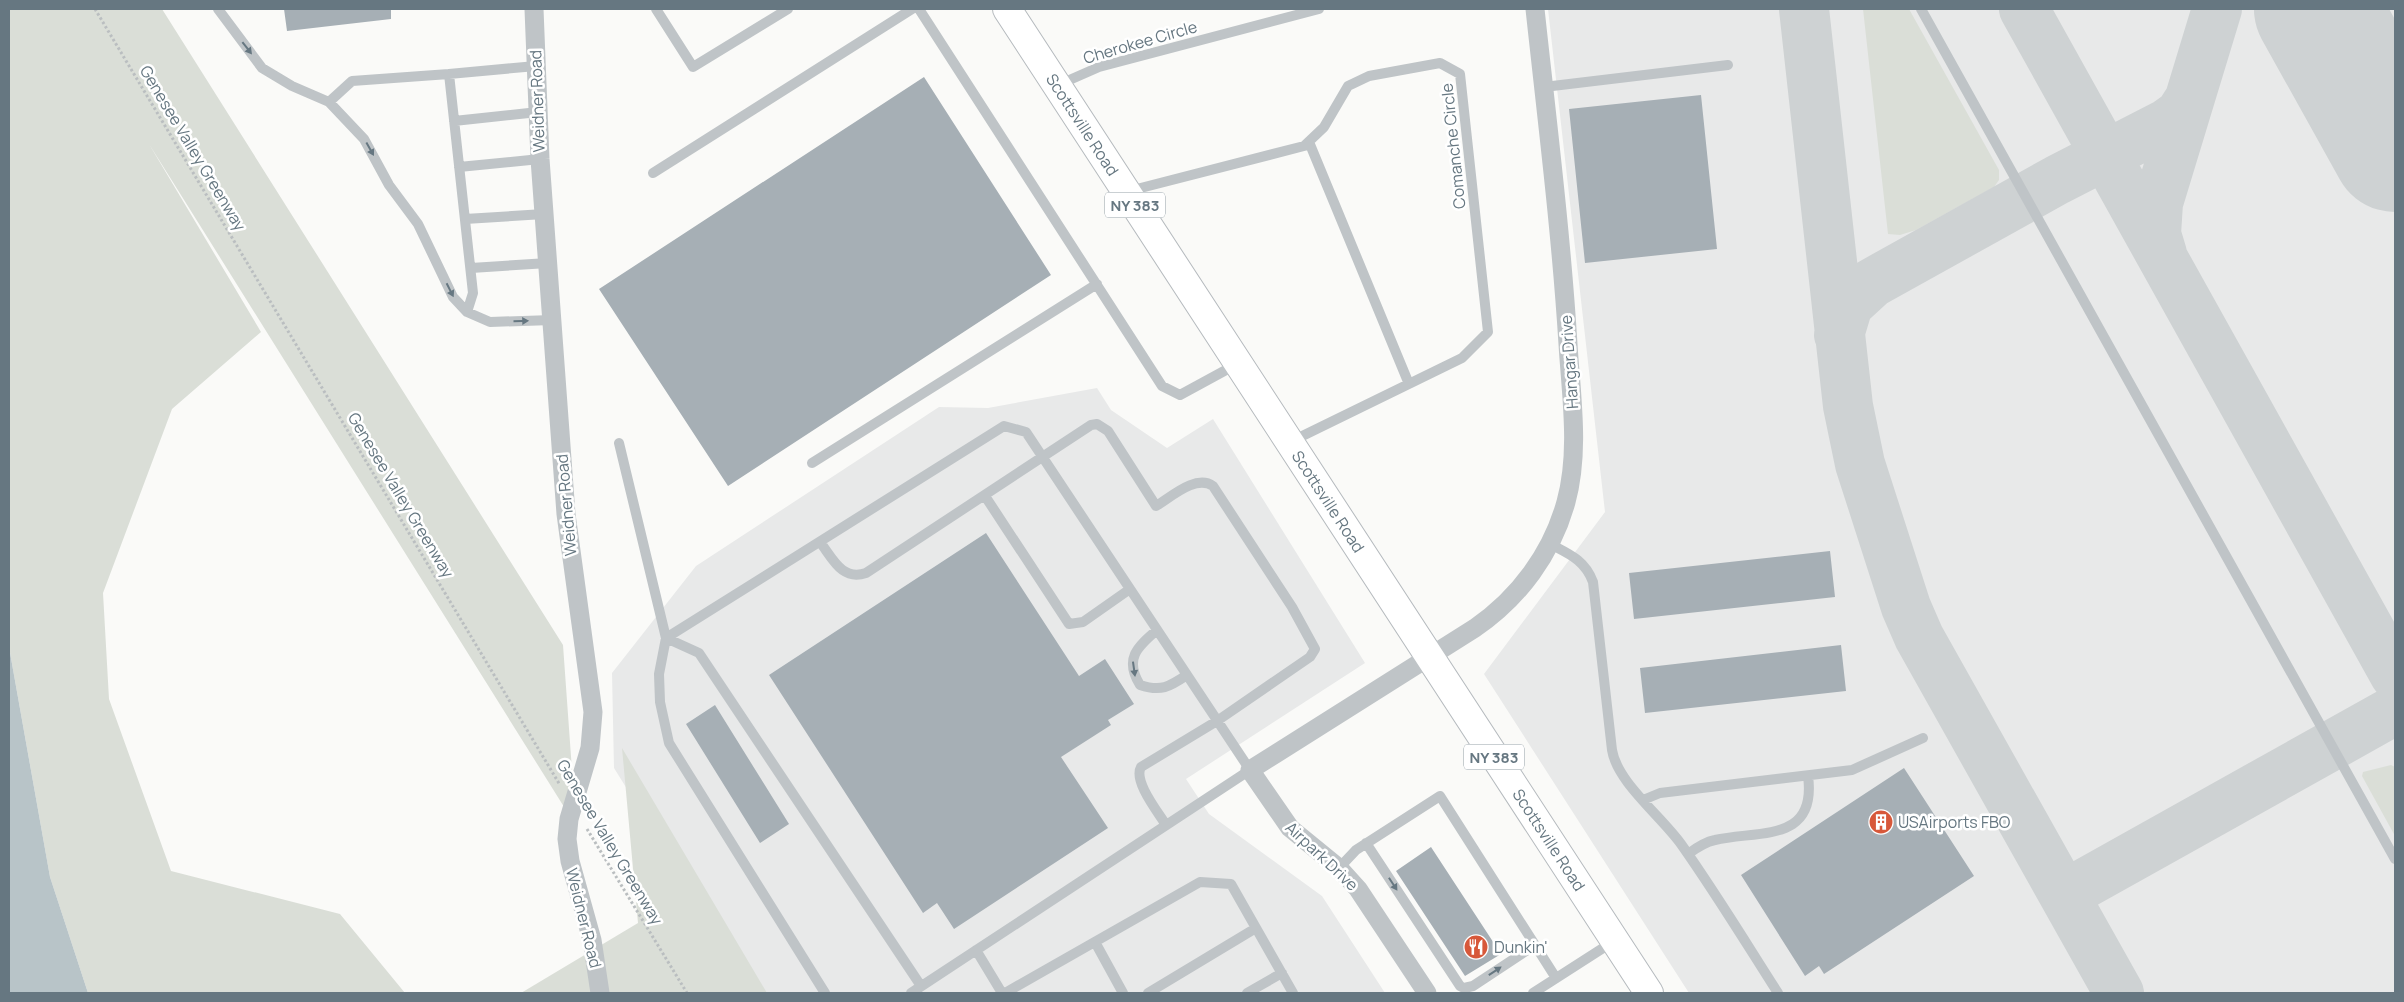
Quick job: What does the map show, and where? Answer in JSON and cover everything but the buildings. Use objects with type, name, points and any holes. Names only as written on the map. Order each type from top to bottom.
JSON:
[{"type":"main road","name":"Scottsville Road","points":[[1007,9],[1649,993]]},
{"type":"street","name":"Weidner Road","points":[[534,9],[540,159],[566,514],[593,712],[590,748],[568,829],[568,850],[590,933],[600,993]]},
{"type":"street","name":"Hangar Drive","points":[[1429,657],[1500,610],[1523,585],[1550,544],[1562,517],[1570,486],[1573,436],[1562,253],[1535,9]]},
{"type":"street","points":[[1250,770],[1429,657]]},
{"type":"street","name":"Airpark Drive","points":[[1250,770],[1290,828],[1338,868],[1371,905],[1427,993]]},
{"type":"lane","points":[[218,9],[262,68],[292,86],[329,102],[364,139],[389,184],[418,224],[453,297],[467,312],[490,322],[552,320]]},
{"type":"lane","points":[[656,9],[693,67],[788,9]]},
{"type":"lane","points":[[653,174],[912,9]]},
{"type":"lane","points":[[919,9],[1162,386],[1180,395],[1238,364]]},
{"type":"lane","name":"Cherokee Circle","points":[[1057,85],[1099,67],[1319,9]]},
{"type":"lane","points":[[1921,9],[2395,859]]},
{"type":"lane","name":"Comanche Circle","points":[[1126,192],[1304,146],[1324,127],[1348,86],[1369,76],[1440,62],[1460,74],[1488,332],[1462,358],[1289,442]]},
{"type":"lane","points":[[1544,87],[1728,65]]},
{"type":"lane","points":[[329,102],[352,81],[536,66]]},
{"type":"lane","points":[[448,74],[473,293],[467,312]]},
{"type":"lane","points":[[454,121],[538,112]]},
{"type":"lane","points":[[1309,142],[1409,384]]},
{"type":"lane","points":[[459,167],[540,159]]},
{"type":"lane","points":[[466,220],[544,214]]},
{"type":"lane","points":[[470,268],[548,263]]},
{"type":"lane","points":[[812,463],[1097,284]]},
{"type":"lane","points":[[820,542],[843,571],[856,576],[866,573],[1091,425],[1096,424],[1108,431],[1156,506],[1199,482],[1206,481],[1213,486],[1292,607],[1315,649],[1310,658],[1217,721],[1141,767],[1138,772],[1140,781],[1166,825]]},
{"type":"lane","points":[[666,638],[1004,426],[1026,432],[1250,770],[911,993]]},
{"type":"lane","points":[[618,443],[666,638],[659,674],[660,692],[669,743],[825,993]]},
{"type":"lane","points":[[985,496],[1069,624],[1083,622],[1130,590]]},
{"type":"lane","points":[[1550,544],[1578,559],[1585,565],[1594,582],[1613,758],[1624,779],[1644,800],[1688,854],[1778,993]]},
{"type":"lane","points":[[1157,630],[1139,645],[1133,658],[1133,673],[1140,685],[1153,689],[1169,686],[1187,675]]},
{"type":"lane","points":[[666,638],[699,653],[921,986]]},
{"type":"lane","points":[[1644,800],[1660,793],[1860,768],[1923,738]]},
{"type":"lane","points":[[1688,854],[1709,841],[1775,832],[1790,825],[1799,818],[1808,805],[1810,796],[1808,776]]},
{"type":"lane","points":[[1338,868],[1350,855],[1366,843],[1440,796],[1556,978]]},
{"type":"lane","points":[[1366,843],[1460,986],[1464,988],[1473,986],[1535,945]]},
{"type":"lane","points":[[976,950],[1004,993],[1200,882],[1231,884],[1293,993]]},
{"type":"lane","points":[[1148,993],[1256,928]]},
{"type":"lane","points":[[1533,993],[1614,941]]},
{"type":"lane","points":[[1095,942],[1123,993]]},
{"type":"lane","points":[[1247,993],[1282,973]]},
{"type":"path","name":"Genesee Valley Greenway","points":[[96,9],[687,993]]},
{"type":"shaded area","points":[[9,9],[162,9],[563,645],[576,826],[149,144],[261,332],[172,409],[103,593],[109,699],[171,871],[340,914],[405,993],[88,993],[50,877],[9,647]]},
{"type":"shaded area","points":[[1548,9],[2395,9],[2395,993],[1689,993],[1484,674],[1605,512]]},
{"type":"shaded area","points":[[1863,9],[1909,9],[1999,170],[1999,180],[1994,187],[1916,230],[1900,235],[1888,234]]},
{"type":"shaded area","points":[[1097,388],[1111,410],[1167,448],[1213,419],[1365,663],[1186,779],[1209,814],[1322,896],[1385,993],[754,993],[614,768],[612,673],[696,566],[939,407],[988,408]]},
{"type":"shaded area","points":[[9,647],[50,877],[88,993],[9,993]]},
{"type":"shaded area","points":[[622,748],[767,993],[521,993],[638,923]]},
{"type":"shaded area","points":[[2391,765],[2395,767],[2395,836],[2362,776],[2363,772]]},
{"type":"taxiway","points":[[1804,9],[1848,406],[1860,464],[1906,607],[1919,637],[2119,993]]},
{"type":"taxiway","points":[[2024,9],[2395,675]]},
{"type":"taxiway","points":[[2162,254],[2156,234],[2158,203],[2217,9]]},
{"type":"taxiway","points":[[1839,335],[1848,305],[1872,283],[2057,180],[2166,124],[2180,114],[2189,100]]},
{"type":"taxiway","points":[[2064,895],[2395,710]]},
{"type":"runway","points":[[2317,9],[2395,149]]},
{"type":"place","name":"USAirports FBO","points":[[1881,822]]},
{"type":"place","name":"Dunkin'","points":[[1476,947]]}]
